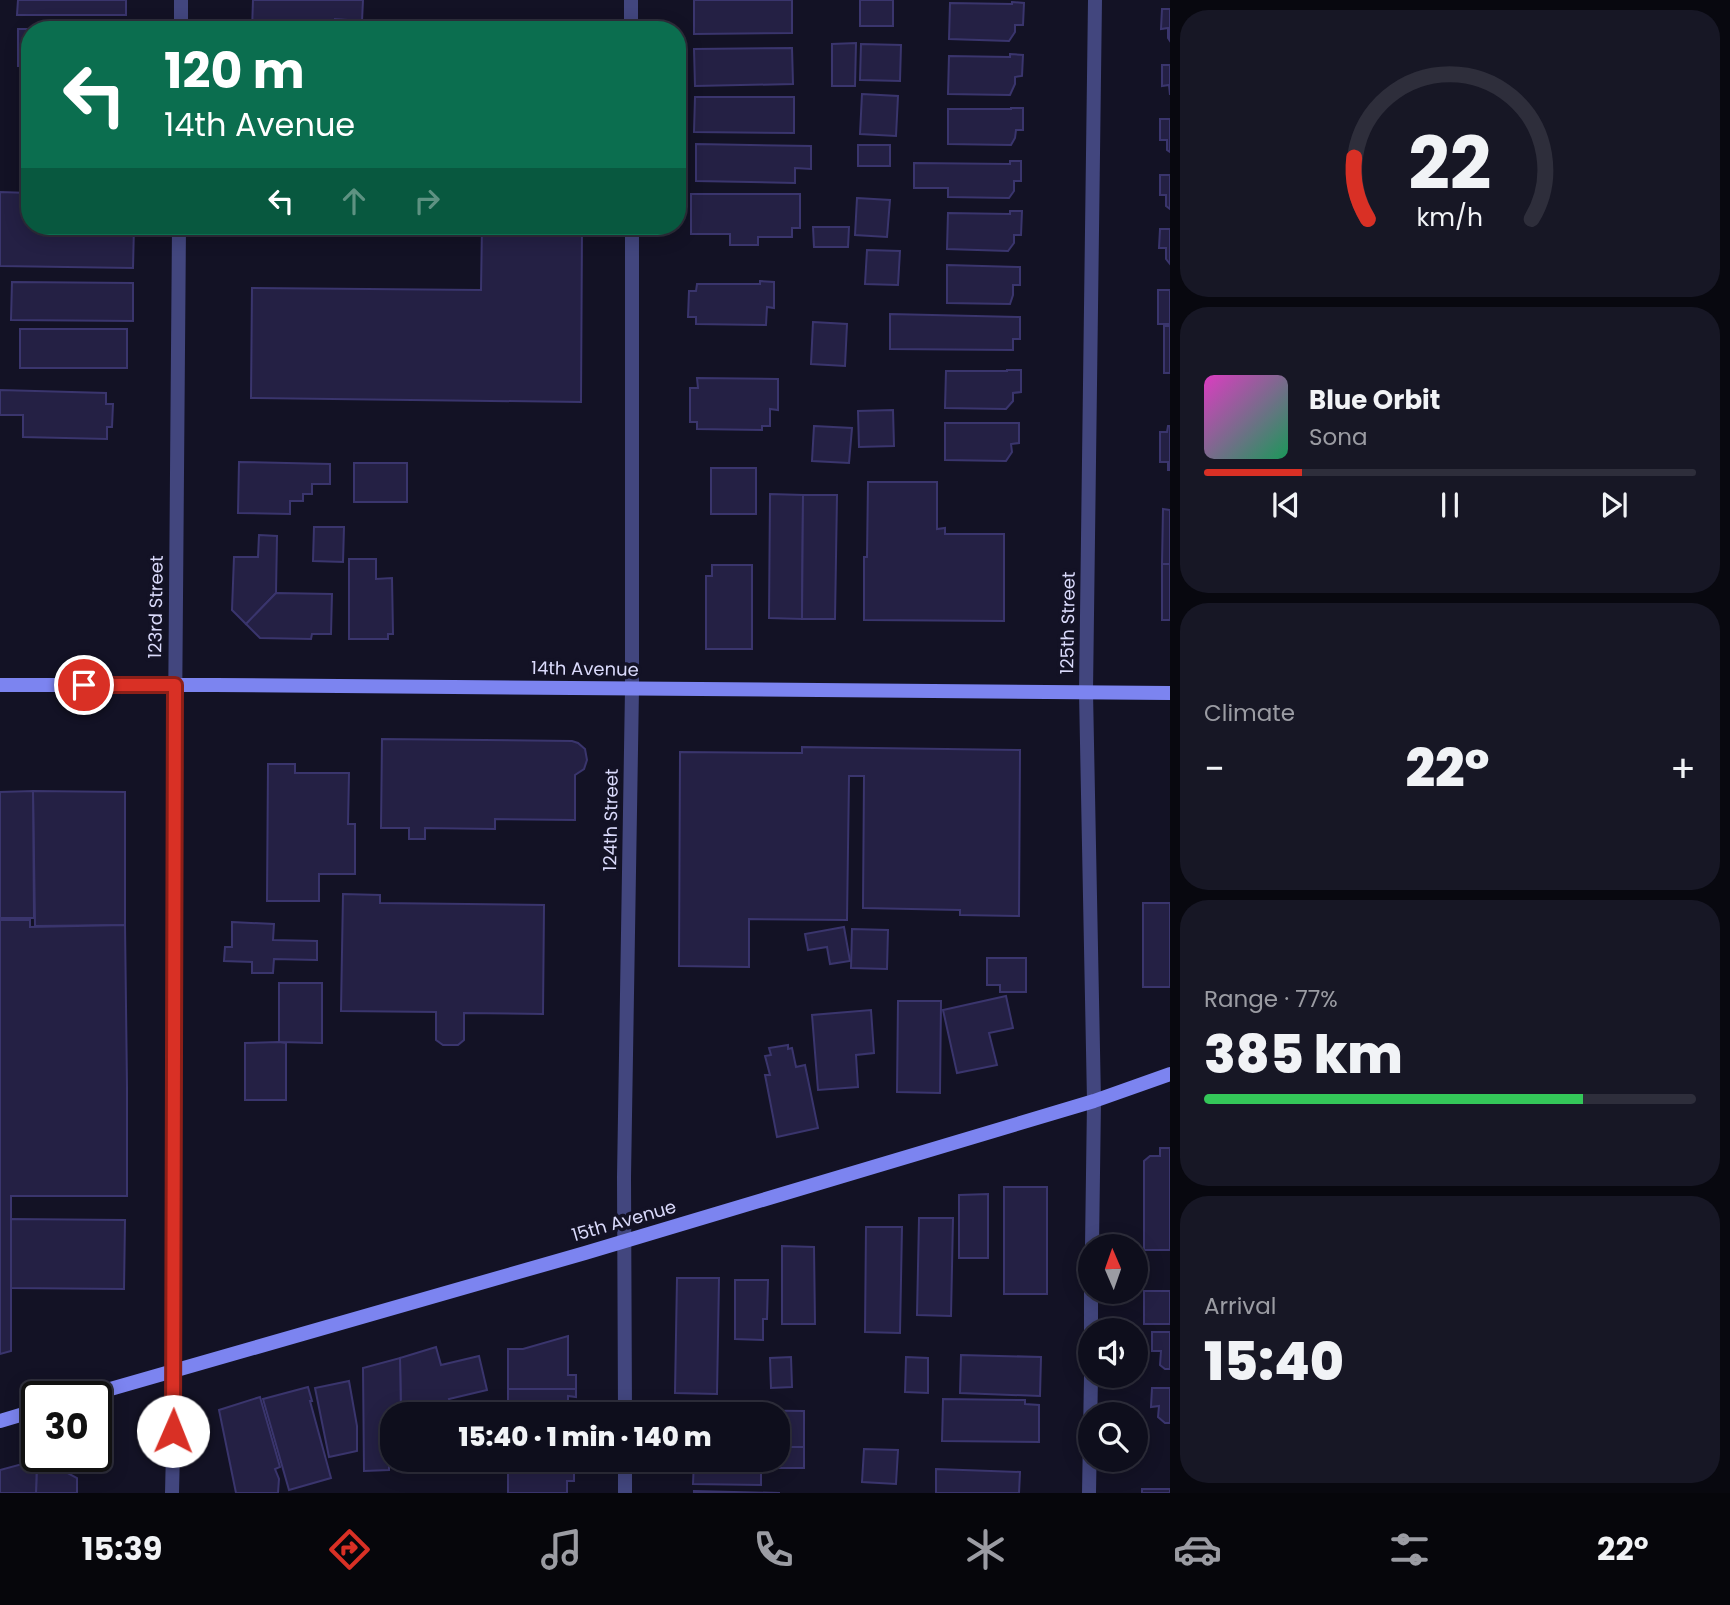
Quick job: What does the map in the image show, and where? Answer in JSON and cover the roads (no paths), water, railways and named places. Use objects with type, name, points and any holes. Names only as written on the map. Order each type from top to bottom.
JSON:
[{"type":"street","points":[[181,0],[181,21]]},
{"type":"street","points":[[631,0],[631,21]]},
{"type":"street","name":"125th Street","points":[[1092,1234],[1094,1101],[1086,692],[1095,0]]},
{"type":"street","name":"123rd Street","points":[[172,1493],[179,235]]},
{"type":"street","name":"124th Street","points":[[625,1402],[632,689],[632,235]]},
{"type":"street","name":"14th Avenue","points":[[0,685],[1170,692]]},
{"type":"street","name":"15th Avenue","points":[[112,1389],[625,1241],[1094,1101],[1170,1074]]},
{"type":"street","points":[[1089,1493],[1091,1388]]},
{"type":"street","points":[[0,1421],[21,1415]]},
{"type":"street","points":[[625,1472],[625,1493]]}]
